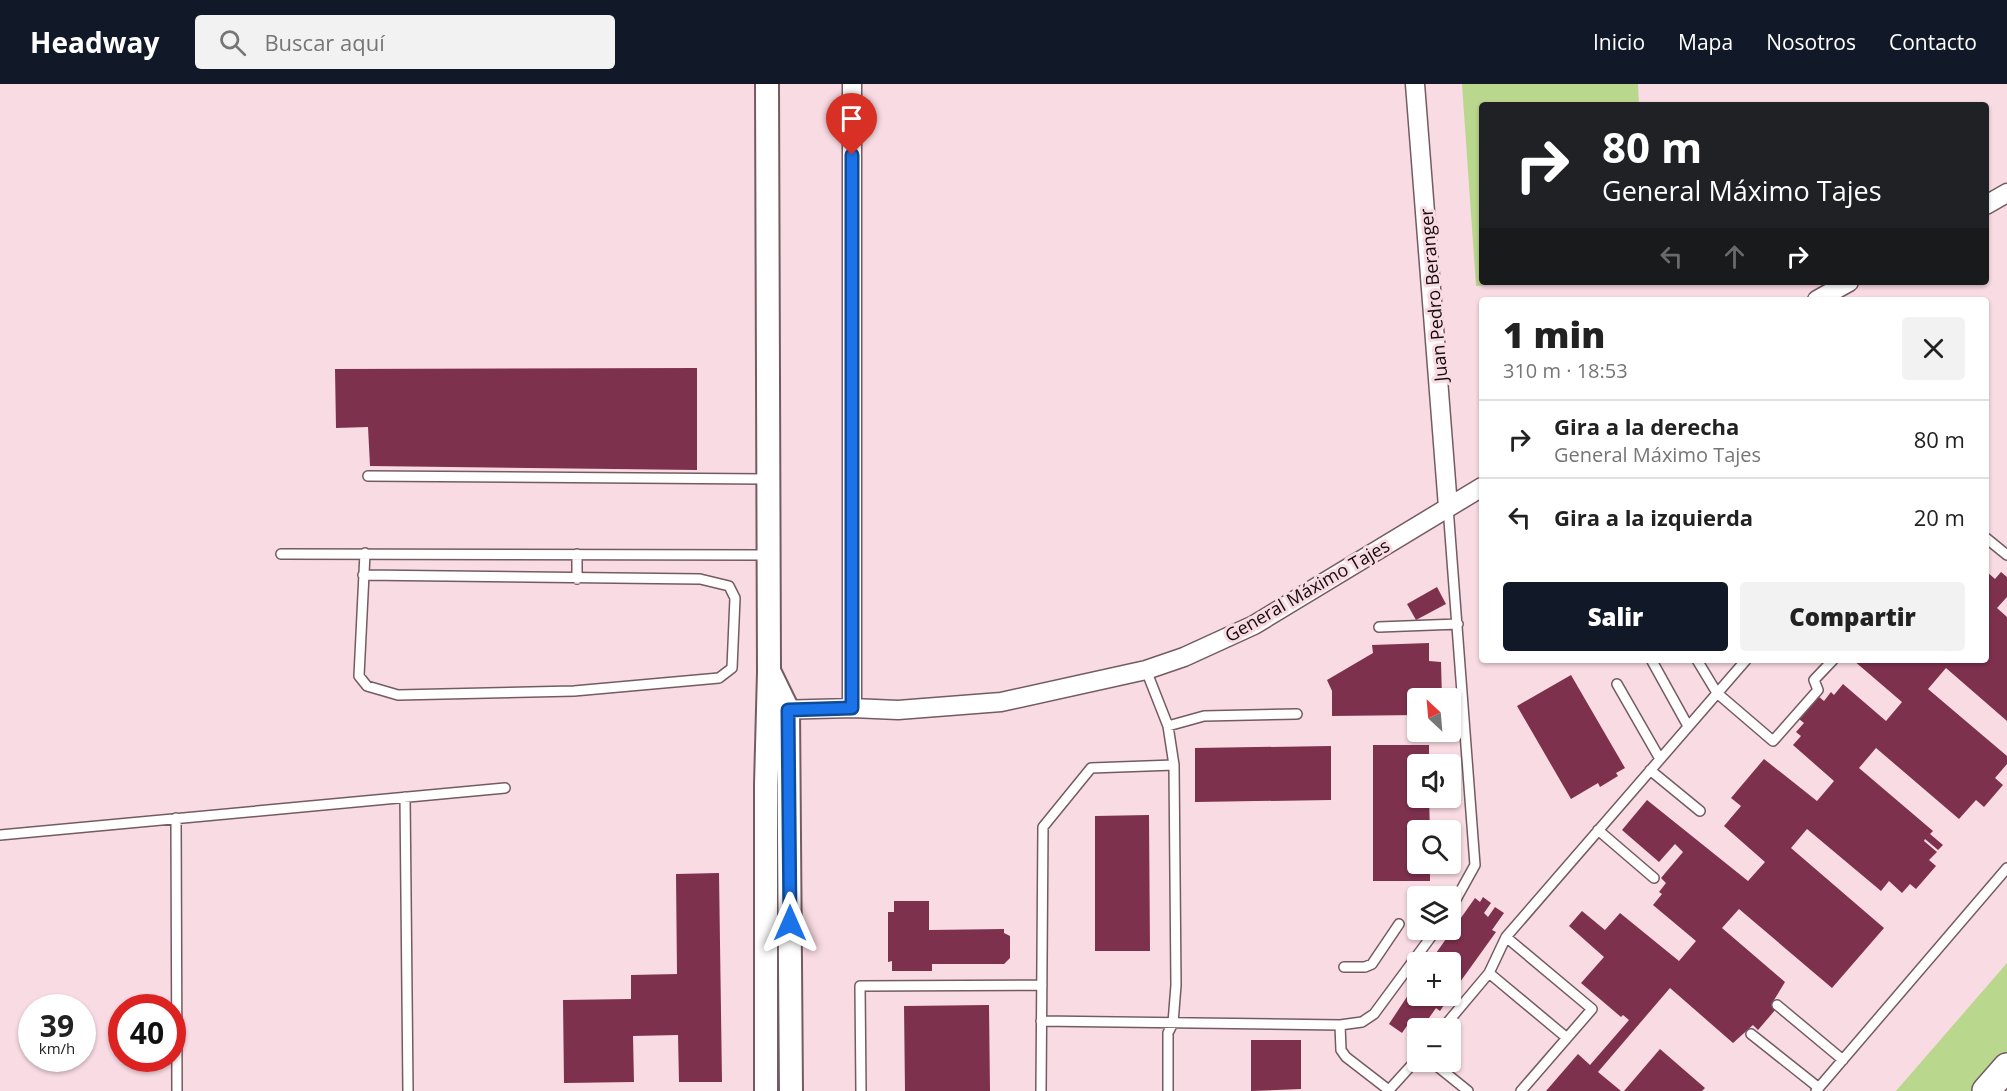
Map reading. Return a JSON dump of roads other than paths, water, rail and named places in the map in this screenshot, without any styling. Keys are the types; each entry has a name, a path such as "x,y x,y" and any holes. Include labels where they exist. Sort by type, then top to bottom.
{"main road":[{"path":"1986,1091 2007,1067"}],"street":[{"path":"767,84 769,672 778,710 792,1091"},
{"path":"852,84 852,708"},
{"name":"Juan Pedro Beranger","path":"1415,84 1448,507"},
{"path":"1989,203 2007,194"},
{"path":"1826,297 1845,285"},
{"name":"General Máximo Tajes","path":"778,710 852,708 898,710 1000,702 1146,670 1184,657 1254,625 1479,489"},
{"path":"766,1091 778,710"}],"lane":[{"path":"368,476 768,479"},
{"path":"1448,507 1475,865 1461,890"},
{"path":"1989,540 2007,555"},
{"path":"363,575 700,579 729,586 735,598 732,668 718,678 574,691 398,695 367,686 359,676 363,575 365,553"},
{"path":"281,554 768,555"},
{"path":"576,554 577,579"},
{"path":"1379,627 1458,624"},
{"path":"1653,663 1688,726"},
{"path":"1699,663 1717,693 1773,741 1818,690 1814,680 1830,663"},
{"path":"1451,1018 1489,973 1506,937 1743,663"},
{"path":"1146,670 1168,726 1174,765 1176,985 1173,1023 1168,1033 1168,1091"},
{"path":"1617,684 1660,759"},
{"path":"1168,726 1204,716 1297,714"},
{"path":"1041,1091 1043,827 1091,768 1174,765"},
{"path":"1650,770 1700,812"},
{"path":"0,834 506,788"},
{"path":"405,797 408,1091"},
{"path":"176,818 177,1091"},
{"path":"1598,830 1654,878"},
{"path":"1751,1034 1818,1089 2007,868"},
{"path":"1344,967 1365,967 1372,964 1399,924"},
{"path":"1506,937 1592,1009 1521,1091"},
{"path":"1041,1022 1340,1025 1362,1022 1374,1014 1429,940"},
{"path":"1489,973 1567,1038"},
{"path":"861,1091 860,986 1042,985"},
{"path":"1777,1005 1843,1060"},
{"path":"1340,1025 1341,1050 1346,1057 1390,1090 1407,1071"},
{"path":"1444,1072 1468,1091"}]}
